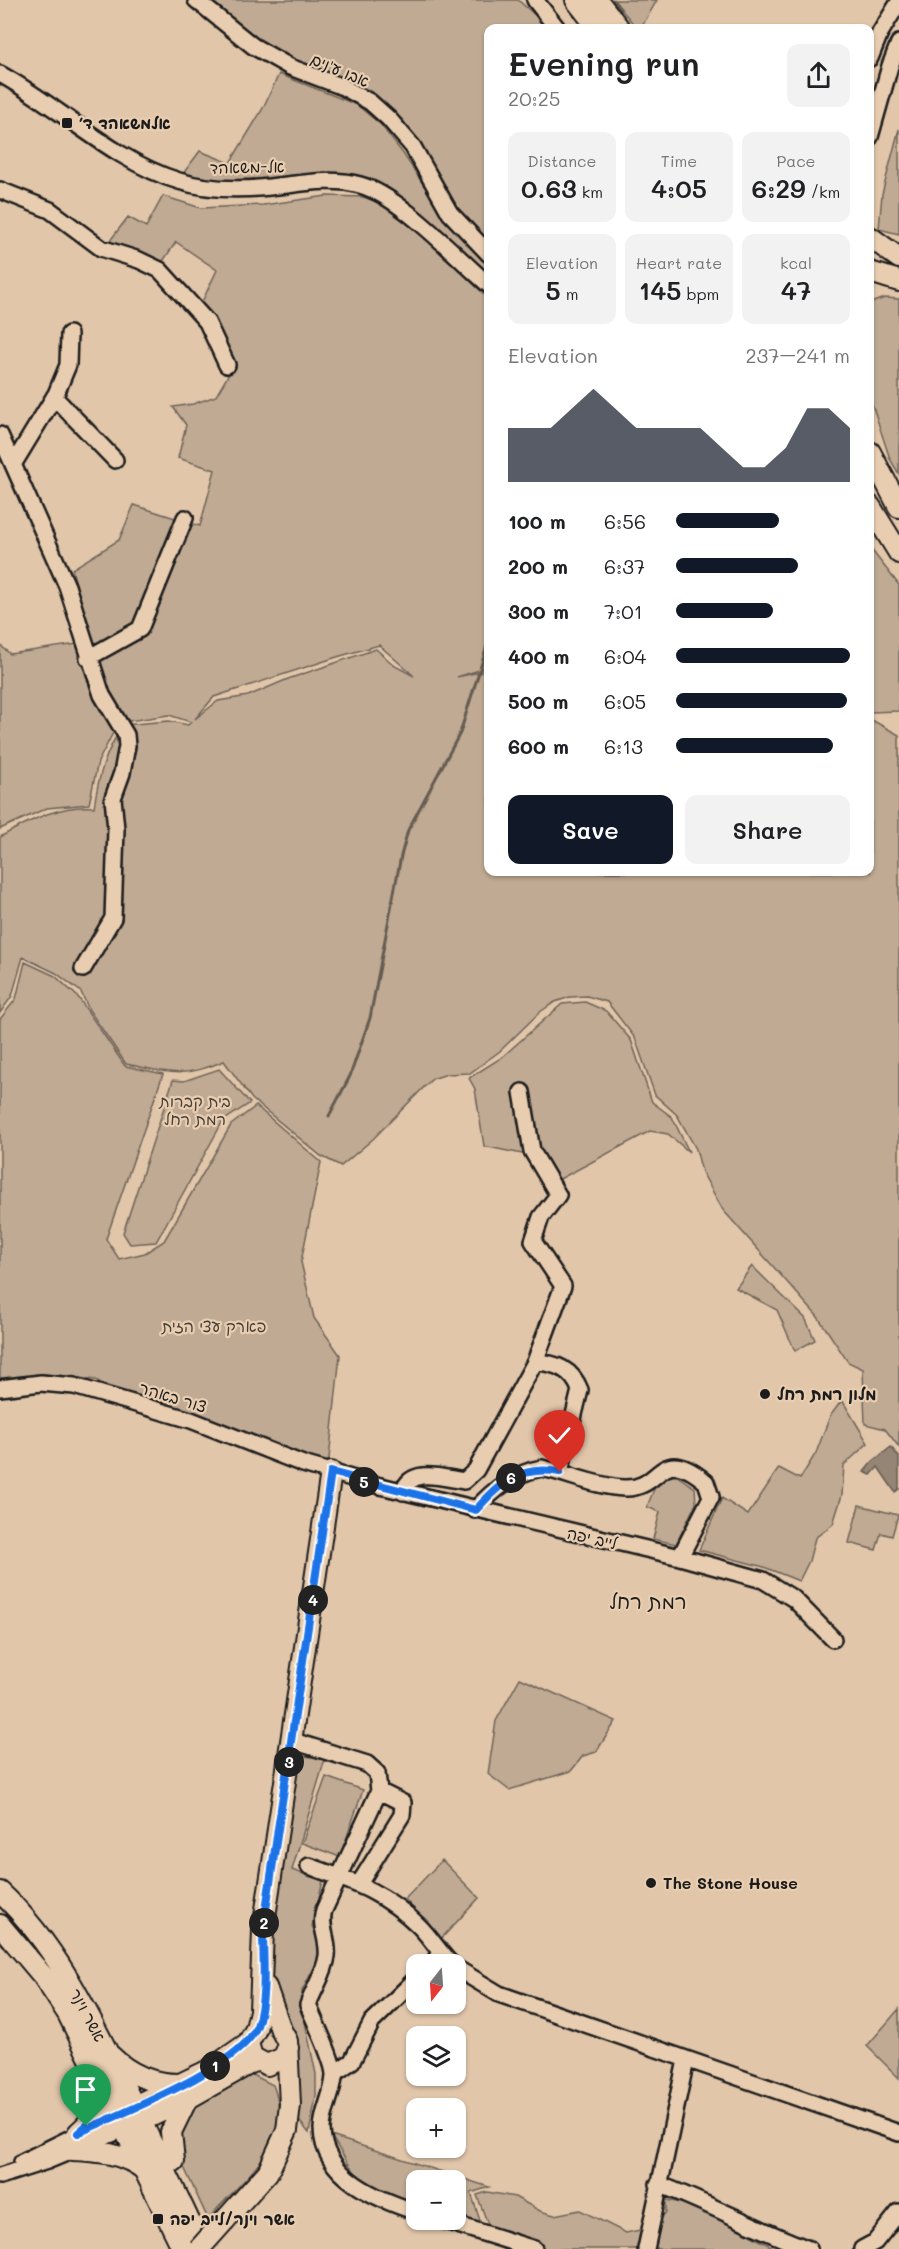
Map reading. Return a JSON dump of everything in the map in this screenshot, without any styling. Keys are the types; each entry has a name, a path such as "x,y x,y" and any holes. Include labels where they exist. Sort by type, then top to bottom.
{"main road":[{"path":"576,0 595,24"},
{"path":"597,0 616,24"},
{"path":"874,240 899,258"},
{"path":"874,251 899,258"},
{"path":"874,273 899,282"},
{"path":"874,287 899,282"},
{"path":"874,460 899,507"},
{"path":"874,512 899,553"},
{"path":"290,2105 282,2084 257,2049 263,1972 263,1930 293,1741 331,1472"},
{"name":"אשר וינר","path":"0,1892 37,1930 59,1962 108,2053 146,2171 183,2249"},
{"name":"אשר וינר","path":"0,1925 44,1976 68,2014 100,2075 130,2118 200,2249"},
{"path":"200,2249 268,2172 278,2155 287,2130 290,2105 284,2039 263,1972"},
{"path":"257,2049 266,2025 284,2039"},
{"path":"130,2118 185,2091 228,2058 257,2049 278,2062 284,2039"},
{"path":"108,2053 118,2063 140,2076 185,2091"},
{"path":"100,2075 102,2091 100,2105 75,2142 137,2163 146,2171"},
{"path":"174,2161 171,2132 185,2091"},
{"path":"130,2118 157,2136 174,2161 213,2249"}],"street":[{"name":"אבו ע'נים","path":"196,0 253,46 290,67 343,87 370,102 389,118 413,147 450,213 484,249"},
{"path":"535,0 554,24"},
{"path":"874,48 880,33 899,2"},
{"path":"874,123 899,43"},
{"name":"אל-משאהד","path":"0,74 31,91 129,158 179,181 231,189 316,182 344,182 362,185 392,201 484,281"},
{"path":"0,190 50,210 101,248 139,260 160,270 207,322 227,365"},
{"path":"14,463 54,398 68,365 69,334"},
{"path":"54,398 116,460"},
{"path":"0,435 67,586 88,658 102,695 126,735 127,747 113,798 116,830 113,918 83,969"},
{"path":"88,658 140,629 185,518"},
{"path":"403,1492 405,1485 413,1477 428,1475 464,1481 476,1470 536,1362 563,1286 533,1241 542,1217 558,1195 532,1151 522,1092"},
{"path":"536,1362 552,1363 564,1369 575,1378 580,1390 560,1472"},
{"name":"צור באהר","path":"0,1388 41,1383 74,1386 191,1420 331,1472"},
{"path":"476,1510 489,1495 513,1477 542,1468 620,1488 637,1489 669,1467 681,1466 706,1482 711,1497 680,1557"},
{"name":"לייב יפה","path":"331,1472 476,1510 680,1557 764,1580 794,1599 833,1640"},
{"path":"293,1741 367,1764 377,1773 379,1791 321,1921 328,1944 327,1959 309,2005 334,2074 322,2128 324,2143 330,2158 370,2196 406,2208"},
{"path":"359,1884 402,1815 402,1803 379,1791"},
{"path":"309,1866 383,1895 407,1915 436,1954"},
{"path":"466,1974 499,1994 899,2133"},
{"path":"334,2074 352,2061 372,2022 406,1989"},
{"path":"646,2249 686,2060"},
{"path":"0,2175 130,2118"},
{"path":"658,2184 704,2201 784,2240 809,2249"},
{"path":"862,2249 875,2242 899,2212"},
{"path":"466,2228 534,2249"}],"green space":[{"path":"203,0 518,0 541,24 484,24 484,242 459,217 403,120 373,100 267,49"},
{"path":"613,0 657,0 643,24 634,24"},
{"path":"279,74 357,105 381,125 404,155 446,219 484,258 484,269 410,207 374,182 352,174 228,184 182,175 200,151 230,163 262,110"},
{"path":"899,129 899,234 879,229 882,194"},
{"path":"163,196 201,208 263,205 327,196 363,197 382,204 431,243 484,294 484,669 457,677 484,671 484,876 874,876 874,721 899,735 899,1447 885,1429 865,1424 863,1369 848,1362 818,1317 723,1210 702,1172 696,1149 677,1115 655,1095 635,1038 607,1002 587,996 570,997 555,1002 540,1012 500,1051 470,1073 447,1074 432,1079 373,1139 341,1166 321,1156 252,1099 224,1061 197,1070 175,1073 126,1064 89,1010 81,992 56,973 23,957 12,996 0,1013 0,837 57,811 94,807 104,764 123,725 169,721 188,725 191,722 169,715 122,722 91,639 72,569 119,540 134,505 200,526 215,470 178,458 186,425 173,407 193,404 216,396 233,367 228,348 201,304 217,270 176,242 161,264 109,242 128,217 146,227","holes":["379,645 414,676 395,666 376,649 288,679 248,696 218,701 195,719 214,697"]},
{"path":"885,298 899,299 899,474 890,459 874,410 874,302"},
{"path":"874,553 899,585 899,711 874,712"},
{"path":"77,644 91,686 116,727 98,762 89,804 47,808 0,829 0,645 10,654"},
{"name":"פארק עצי הזית","path":"25,962 55,976 78,997 125,1066 163,1074 106,1239 119,1259 145,1253 164,1241 231,1125 256,1106 321,1162 301,1262 314,1318 340,1355 328,1468 132,1401 96,1380 43,1374 0,1378 0,1019 16,999"},
{"path":"585,1002 606,1011 631,1040 652,1102 672,1117 689,1152 668,1134 650,1131 556,1181 541,1158 484,1146 475,1089 469,1078 501,1058 562,1004"},
{"name":"בית קברות רמת רחל","path":"219,1069 250,1103 223,1121 156,1242 130,1244 123,1233 173,1080 184,1081"},
{"path":"752,1266 805,1318 815,1340 795,1351 777,1310 736,1288"},
{"path":"842,1400 868,1443 844,1465 842,1495 833,1524 815,1538 809,1561 799,1581 764,1567 699,1550 722,1498 748,1515 779,1468 800,1479 816,1453 830,1416"},
{"path":"666,1476 677,1476 695,1488 696,1503 676,1544 653,1539 660,1512 647,1507 656,1484"},
{"path":"859,1505 898,1515 892,1536 881,1533 876,1550 849,1543"},
{"path":"520,1678 616,1721 596,1752 583,1756 571,1771 509,1790 488,1774 496,1721"},
{"path":"304,1756 325,1759 292,1870 323,1881 312,1926 318,1940 320,1956 302,1991 303,2013 316,2074 316,2097 309,2133 297,2118 299,2066 292,2030 272,1988 270,1960 289,1812 295,1779"},
{"path":"326,1777 363,1790 340,1857 302,1843"},
{"path":"442,1860 479,1898 439,1941 405,1899"},
{"path":"899,2009 899,2078 867,2046"},
{"path":"253,2075 273,2085 278,2106 278,2125 272,2143 262,2160 208,2219 176,2150 187,2108 240,2076"},
{"path":"331,2136 436,2170 406,2170 406,2201 385,2194 368,2185 348,2162"},
{"path":"466,2180 489,2187 471,2193 482,2227 466,2221"},
{"path":"487,2192 515,2197 540,2211 554,2215 580,2210 626,2233 654,2227 666,2212 666,2200 696,2206 776,2249 502,2249 490,2230 477,2195"}],"shaded area":[{"path":"891,1447 899,1457 899,1489 895,1492 878,1467 871,1475 864,1472 872,1462"}],"waterway":[{"path":"613,0 621,10"},
{"path":"329,1116 350,1076 370,1018 408,830 460,733 484,656"}],"place":[{"name":"אלמשאהד ד׳","path":"67,123"},
{"name":"מלון רמת רחל","path":"765,1394"},
{"name":"The Stone House","path":"651,1883"},
{"name":"אשר וינר/לייב יפה","path":"158,2219"}],"district":[{"name":"רמת רחל","path":"648,1602"}],"route":[{"path":"86,2126 78,2133 209,2070 237,2053 248,2043 256,2029 262,1996 263,1930 276,1834 293,1741 331,1472 476,1510 489,1495 513,1477 542,1468 560,1472"}]}
